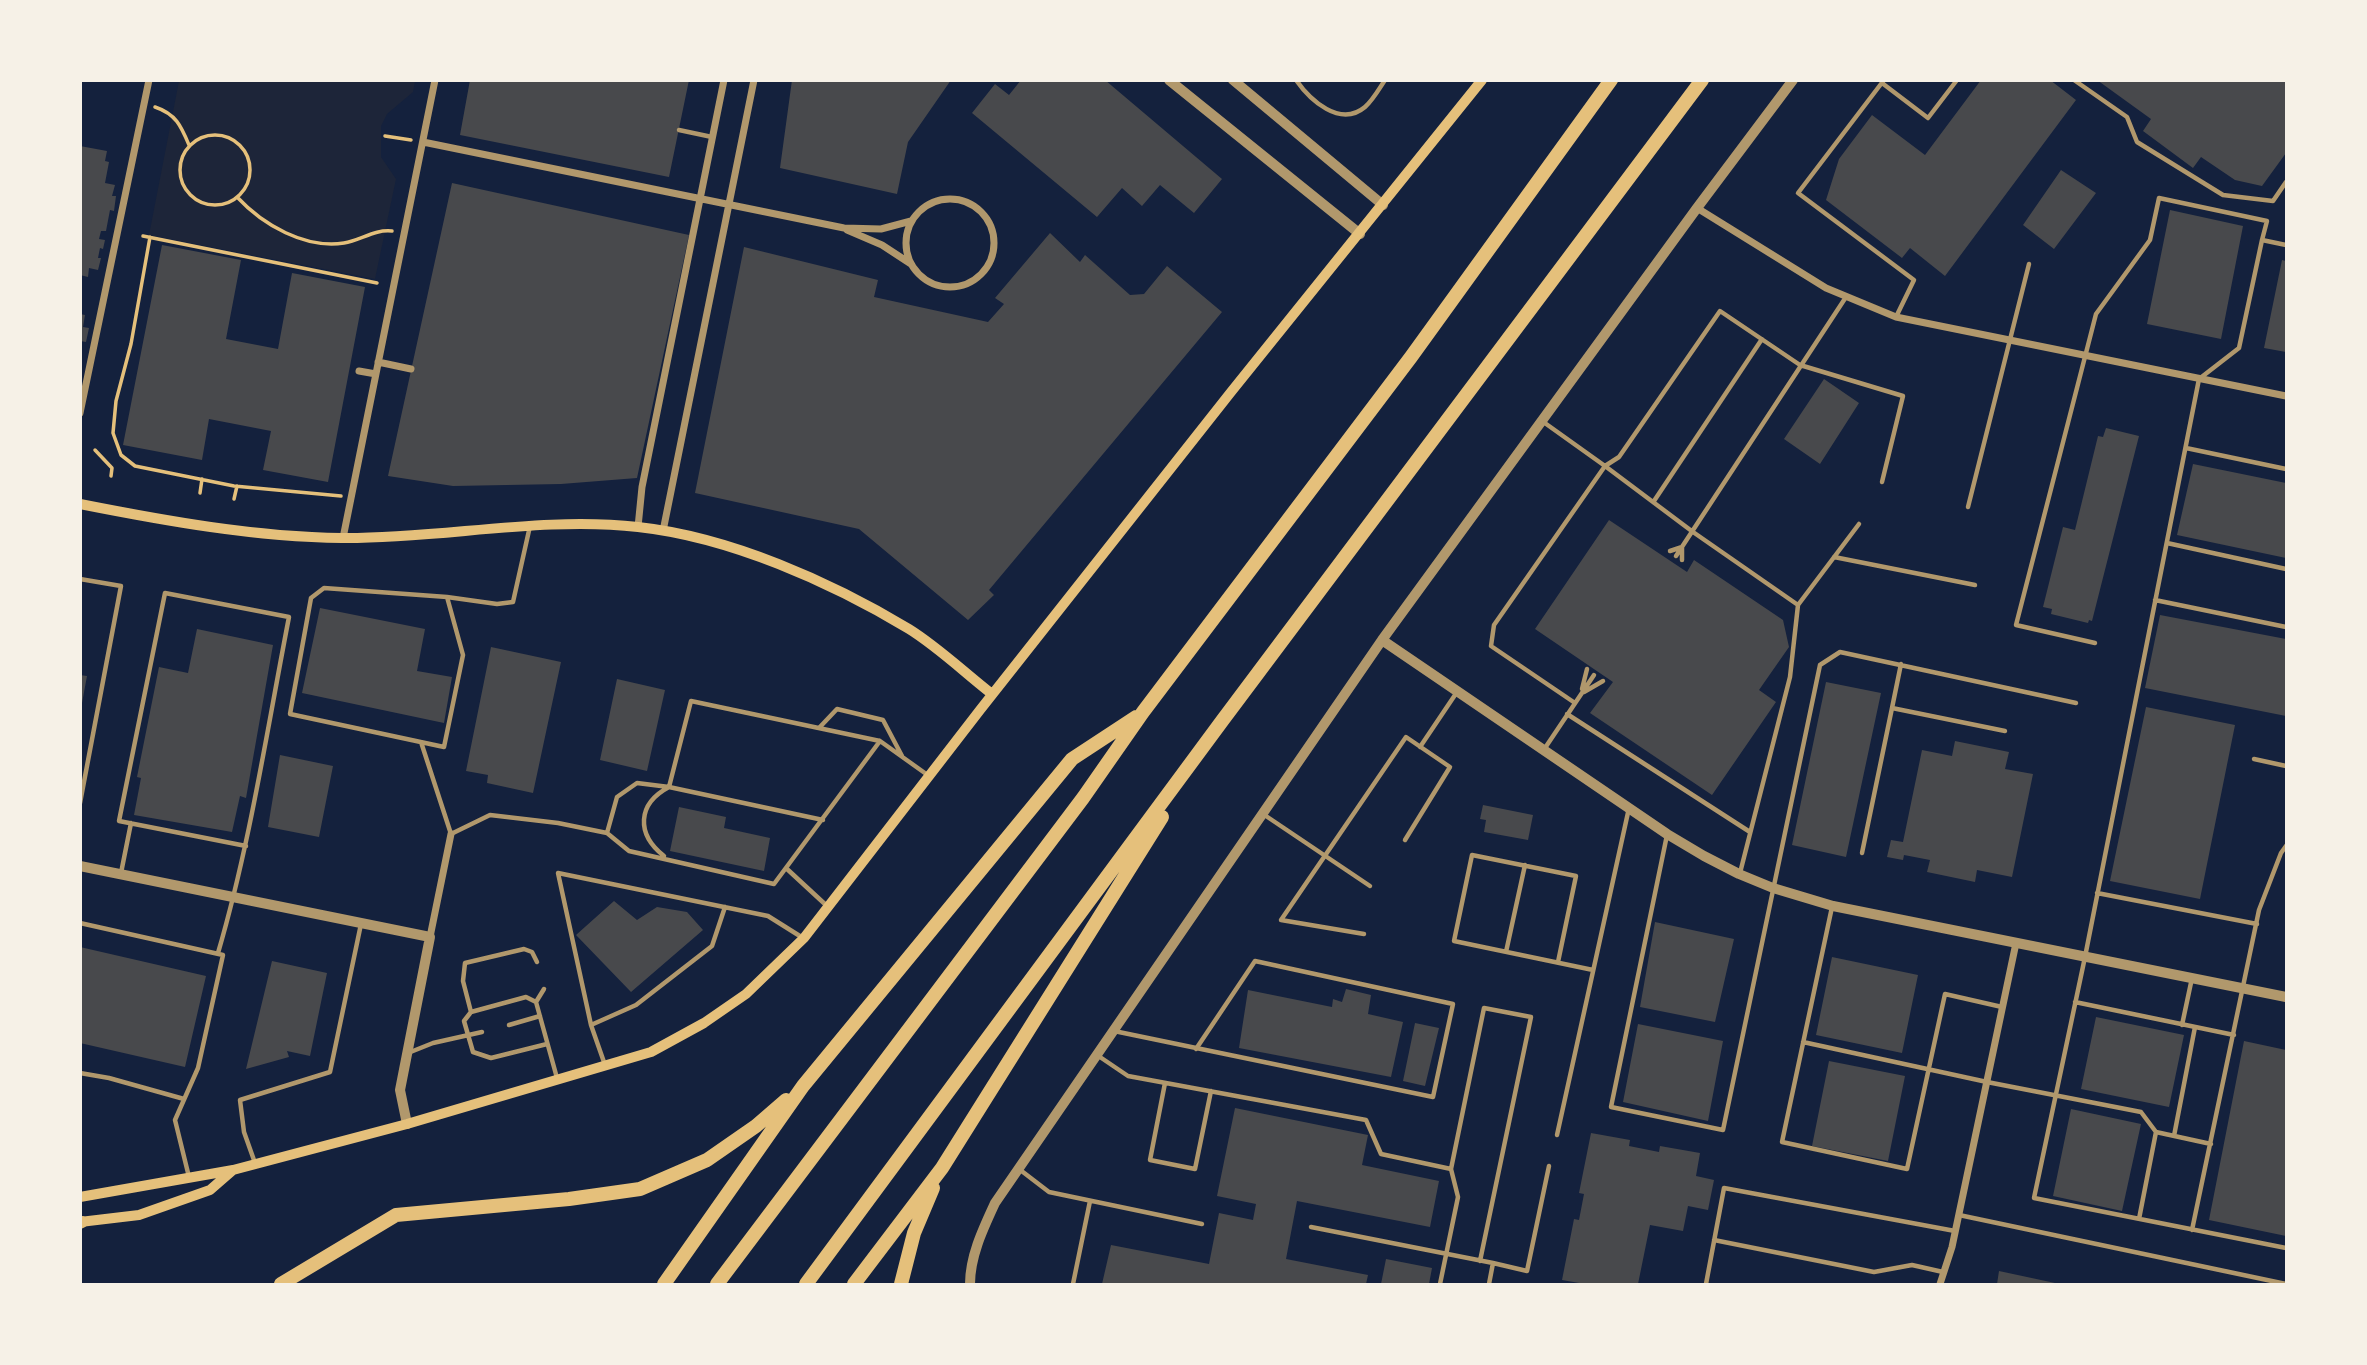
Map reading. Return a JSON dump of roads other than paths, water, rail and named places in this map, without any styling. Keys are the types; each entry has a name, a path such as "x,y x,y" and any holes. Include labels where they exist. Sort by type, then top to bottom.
{"highway":[{"path":"718,1284 1411,357 1611,80"},
{"path":"806,1284 1702,80"},
{"path":"664,1284 803,1086 1072,759 1143,712"},
{"path":"854,1284 942,1168 1222,722"},
{"path":"281,1284 396,1215 569,1199 640,1189 707,1160 756,1126 803,1086"},
{"path":"901,1284 914,1233 942,1168"}],"main road":[{"path":"80,1197 233,1170 407,1124 651,1052 704,1023 746,994 804,938 992,694 1482,80"},
{"path":"80,504 256,534 343,538 473,532 564,524 638,527 663,531 729,546 817,579 911,630 992,694"},
{"path":"81,1223 139,1215 163,1207 210,1190 233,1170"}],"street":[{"path":"80,414 149,80"},
{"path":"343,538 435,80"},
{"path":"638,527 642,487 724,80"},
{"path":"663,531 754,80"},
{"path":"1169,80 1360,234"},
{"path":"1233,80 1383,205"},
{"path":"970,1284 970,1273 980,1235 995,1203 1382,640 1793,80"},
{"path":"422,142 844,228 881,229 911,221"},
{"path":"844,228 882,245 912,264 921,276 934,283 949,286 964,284 977,277 987,266 993,252 989,223 980,211 968,203 953,199 938,200 925,206 911,221 906,235 912,264"},
{"path":"1697,208 1826,288 1896,317 2287,397"},
{"path":"378,362 411,369"},
{"path":"359,371 376,374"},
{"path":"1382,640 1668,834 1739,874 1773,888 1833,906 2287,997"},
{"path":"407,1124 400,1090 451,834"},
{"path":"80,866 430,937"},
{"path":"1940,1284 1959,1215 2016,943"}],"lane":[{"path":"1296,80 1306,95 1324,108 1346,114 1366,106 1385,80"},
{"path":"1896,317 1914,280 1798,193 1883,82 1928,118 1957,80"},
{"path":"2074,80 2127,117 2137,142 2223,195 2273,201 2285,185"},
{"path":"679,130 713,137"},
{"path":"2095,643 2016,625 2096,314 2150,240 2159,198 2267,221 2239,348 2199,379 2085,957 2034,1198 2287,1248"},
{"path":"2262,240 2287,245"},
{"path":"1968,507 2029,264"},
{"path":"1676,556 1846,296"},
{"path":"1575,703 1491,646 1493,625 1605,466 1619,457 1720,311 1800,365 1903,396 1882,482"},
{"path":"1654,501 1762,339"},
{"path":"1542,421 1798,605"},
{"path":"2186,448 2287,469"},
{"path":"1739,874 1790,677 1798,605 1859,524"},
{"path":"447,597 463,655 444,747 290,714 312,598 324,588 447,597 497,604 513,602 530,526"},
{"path":"2167,543 2287,569"},
{"path":"1670,551 1682,547"},
{"path":"1682,547 1682,560"},
{"path":"1834,557 1975,585"},
{"path":"80,579 121,586 80,803"},
{"path":"218,953 246,846 289,617 165,593 119,821 246,846"},
{"path":"2155,600 2287,627"},
{"path":"1668,834 1611,1107 1723,1130 1820,664 1840,652 2076,703"},
{"path":"1862,853 1901,664"},
{"path":"1581,694 1587,669"},
{"path":"1544,749 1594,675"},
{"path":"1581,694 1603,681"},
{"path":"1420,747 1457,691"},
{"path":"667,859 652,846 646,835 645,812 650,801 669,787 691,701 880,741 929,776"},
{"path":"1892,708 2005,731"},
{"path":"818,728 837,709 883,720 902,757"},
{"path":"1567,714 1750,832"},
{"path":"1364,934 1281,920 1406,737 1451,767 1405,840"},
{"path":"421,742 451,834 490,815 558,823 607,833 629,851 774,884 880,741"},
{"path":"2254,759 2287,766"},
{"path":"607,833 617,797 637,783 669,787 823,820"},
{"path":"1556,1135 1629,808"},
{"path":"1263,813 1370,886"},
{"path":"121,875 131,823"},
{"path":"2193,1230 2259,910 2287,846"},
{"path":"1558,962 1576,876 1472,855 1454,941 1593,970"},
{"path":"1506,952 1525,865"},
{"path":"787,869 828,907"},
{"path":"606,1065 591,1025 558,873 768,916 804,938"},
{"path":"2097,893 2257,924"},
{"path":"1833,906 1782,1142 1907,1169 1945,994 2003,1007"},
{"path":"591,1025 636,1004 712,946 725,907"},
{"path":"80,923 223,954 198,1068 175,1120 189,1178"},
{"path":"255,1164 244,1132 240,1100 330,1072 361,924"},
{"path":"471,1012 463,981 466,963 524,949 532,952 537,962"},
{"path":"1113,1031 1196,1049 1433,1097 1453,1004 1255,961 1196,1049"},
{"path":"2182,1025 2192,978"},
{"path":"536,1002 544,989"},
{"path":"547,1044 491,1058 473,1052 464,1021 471,1012 526,997 536,1002 558,1079"},
{"path":"2075,1002 2234,1035"},
{"path":"1440,1284 1458,1197 1451,1169 1483,1008 1531,1017 1480,1261"},
{"path":"509,1025 540,1016"},
{"path":"2174,1136 2195,1027"},
{"path":"407,1054 432,1043 482,1032"},
{"path":"1803,1042 2141,1112 2156,1132 2211,1144"},
{"path":"1097,1055 1128,1076 1366,1120 1381,1154 1451,1169"},
{"path":"80,1073 109,1078 184,1099"},
{"path":"1165,1083 1150,1160 1195,1170 1211,1091"},
{"path":"2139,1219 2156,1132"},
{"path":"1311,1227 1527,1272 1549,1166"},
{"path":"1019,1169 1049,1192 1202,1224"},
{"path":"1706,1284 1724,1188 1955,1231"},
{"path":"1073,1284 1090,1200"},
{"path":"1959,1215 2287,1284"},
{"path":"1714,1240 1874,1272 1912,1265 1944,1272"},
{"path":"1489,1284 1493,1263"}]}
